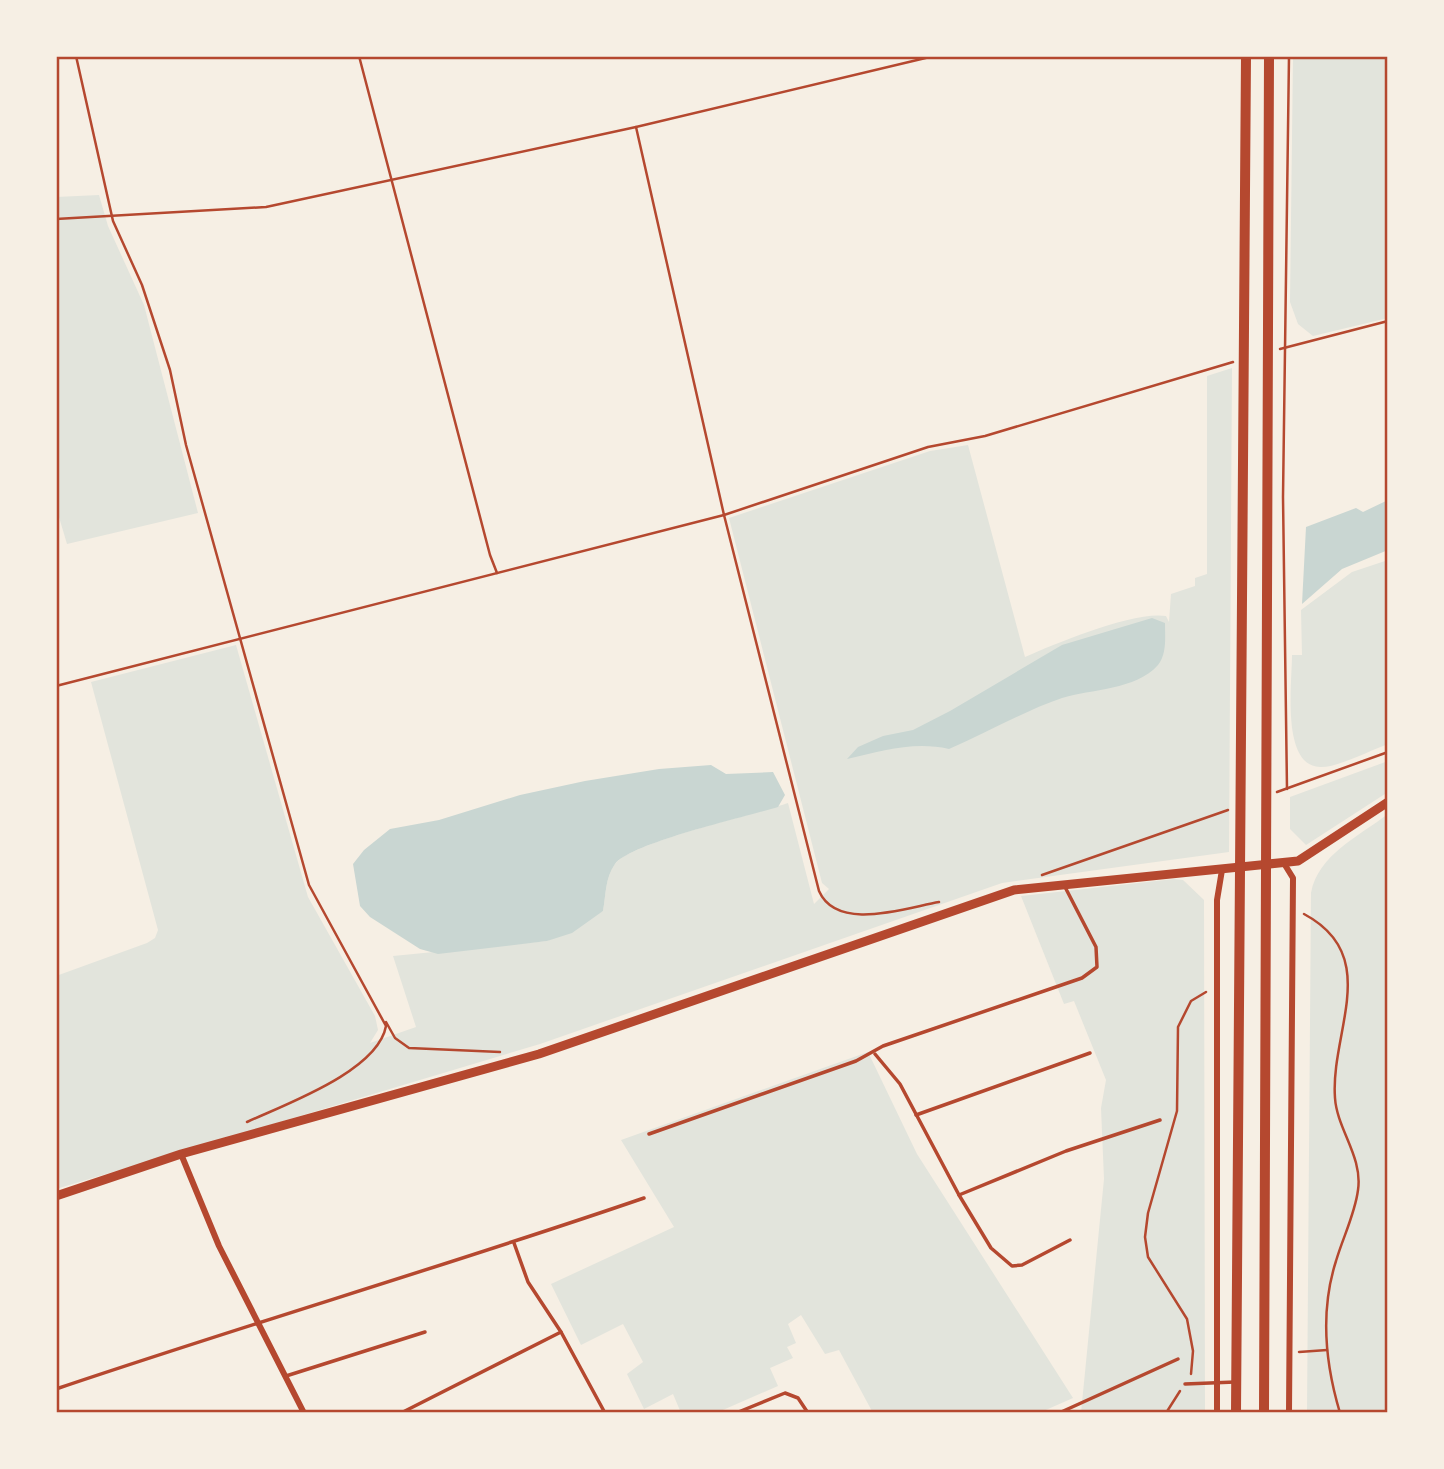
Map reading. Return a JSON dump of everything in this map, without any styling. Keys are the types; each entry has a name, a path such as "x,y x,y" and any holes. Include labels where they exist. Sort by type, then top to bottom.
{"main road":[{"path":"1236,1413 1242,964 1246,56"},
{"path":"1264,1413 1269,56"},
{"path":"56,1196 181,1154 539,1054 1014,890 1285,865 1316,851 1388,802"}],"street":[{"path":"1285,865 1293,878 1289,1413"},
{"path":"1217,1413 1217,900 1222,870"},
{"path":"181,1154 219,1246 304,1413"}],"lane":[{"path":"649,1134 874,1054 883,1046 1091,972 1097,967 1097,947 1064,885"},
{"path":"916,1115 1090,1053"},
{"path":"874,1054 900,1084 959,1195 991,1248 1012,1266 1021,1265 1070,1240"},
{"path":"959,1195 1066,1151 1160,1120"},
{"path":"56,1389 257,1321 513,1243 644,1198"},
{"path":"513,1243 528,1282 561,1332 605,1413"},
{"path":"286,1376 425,1332"},
{"path":"401,1413 561,1332"},
{"path":"1059,1413 1178,1359"},
{"path":"1185,1384 1237,1382"},
{"path":"736,1413 785,1393 799,1398 808,1413"}],"path":[{"path":"76,56 112,216 142,285 170,370 186,445 238,639 309,885 396,1038 409,1048 500,1052"},
{"path":"359,56 486,542 497,573"},
{"path":"56,219 266,207 636,127 934,56"},
{"path":"1287,789 1283,497 1289,56"},
{"path":"636,127 724,515 824,902 847,914 948,901"},
{"path":"1272,351 1388,321"},
{"path":"56,687 724,515 928,447 985,436 1233,363"},
{"path":"1274,793 1388,752"},
{"path":"1038,877 1237,807"},
{"path":"1298,912 1325,927 1338,942 1347,964 1349,987 1336,1064 1335,1100 1359,1170 1359,1189 1335,1263 1325,1315 1327,1350 1340,1413"},
{"path":"1166,1413 1191,1374 1191,1332 1187,1319 1148,1257 1144,1237 1148,1213 1177,1111 1178,1027 1191,1002 1209,991"},
{"path":"236,1127 353,1069 384,1038 383,1016"},
{"path":"1295,1353 1327,1350"}],"shaded area":[{"path":"1293,56 1388,56 1388,318 1313,336 1298,324 1290,302"},
{"path":"99,195 108,226 144,305 198,513 67,544 56,507 56,197"},
{"path":"1232,368 1229,852 1002,883 540,1044 56,1189 56,976 147,943 155,938 158,930 91,682 236,645 308,897 375,1016 378,1030 370,1043 416,1027 393,956 547,941 603,911 608,881 615,864 644,847 668,838 788,803 814,904 829,889 822,883 729,518 930,451 968,445 1025,657 1095,629 1135,618 1166,616 1169,622 1171,594 1195,586 1195,578 1207,574 1207,376"},
{"path":"1388,500 1388,550 1342,569 1302,604 1306,527 1356,508 1363,512"},
{"path":"1388,560 1388,744 1327,767 1308,763 1299,753 1291,721 1292,655 1302,655 1301,610 1352,572"},
{"path":"1152,618 1165,623 1164,651 1158,665 1138,679 1113,688 1062,698 949,749 911,747 847,759 858,747 883,736 913,730 950,711 1062,645"},
{"path":"1388,761 1388,792 1306,845 1290,829 1290,797"},
{"path":"711,765 726,774 773,772 785,795 778,807 665,839 625,856 615,864 609,875 603,911 572,933 547,941 438,954 420,949 370,917 360,906 353,864 364,850 390,829 439,820 520,795 585,781 659,769"},
{"path":"1388,814 1388,1413 1307,1413 1311,893 1315,880 1331,857"},
{"path":"1183,880 1204,900 1205,1413 1081,1413 1104,1179 1101,1108 1106,1080 1074,1001 1064,1004 1021,896"},
{"path":"868,1052 917,1154 1073,1398 1039,1413 873,1413 839,1350 825,1354 801,1315 788,1324 796,1343 787,1347 793,1358 770,1368 778,1386 716,1413 681,1413 673,1394 644,1409 627,1374 643,1362 623,1324 581,1345 551,1284 674,1227 621,1140"}]}
